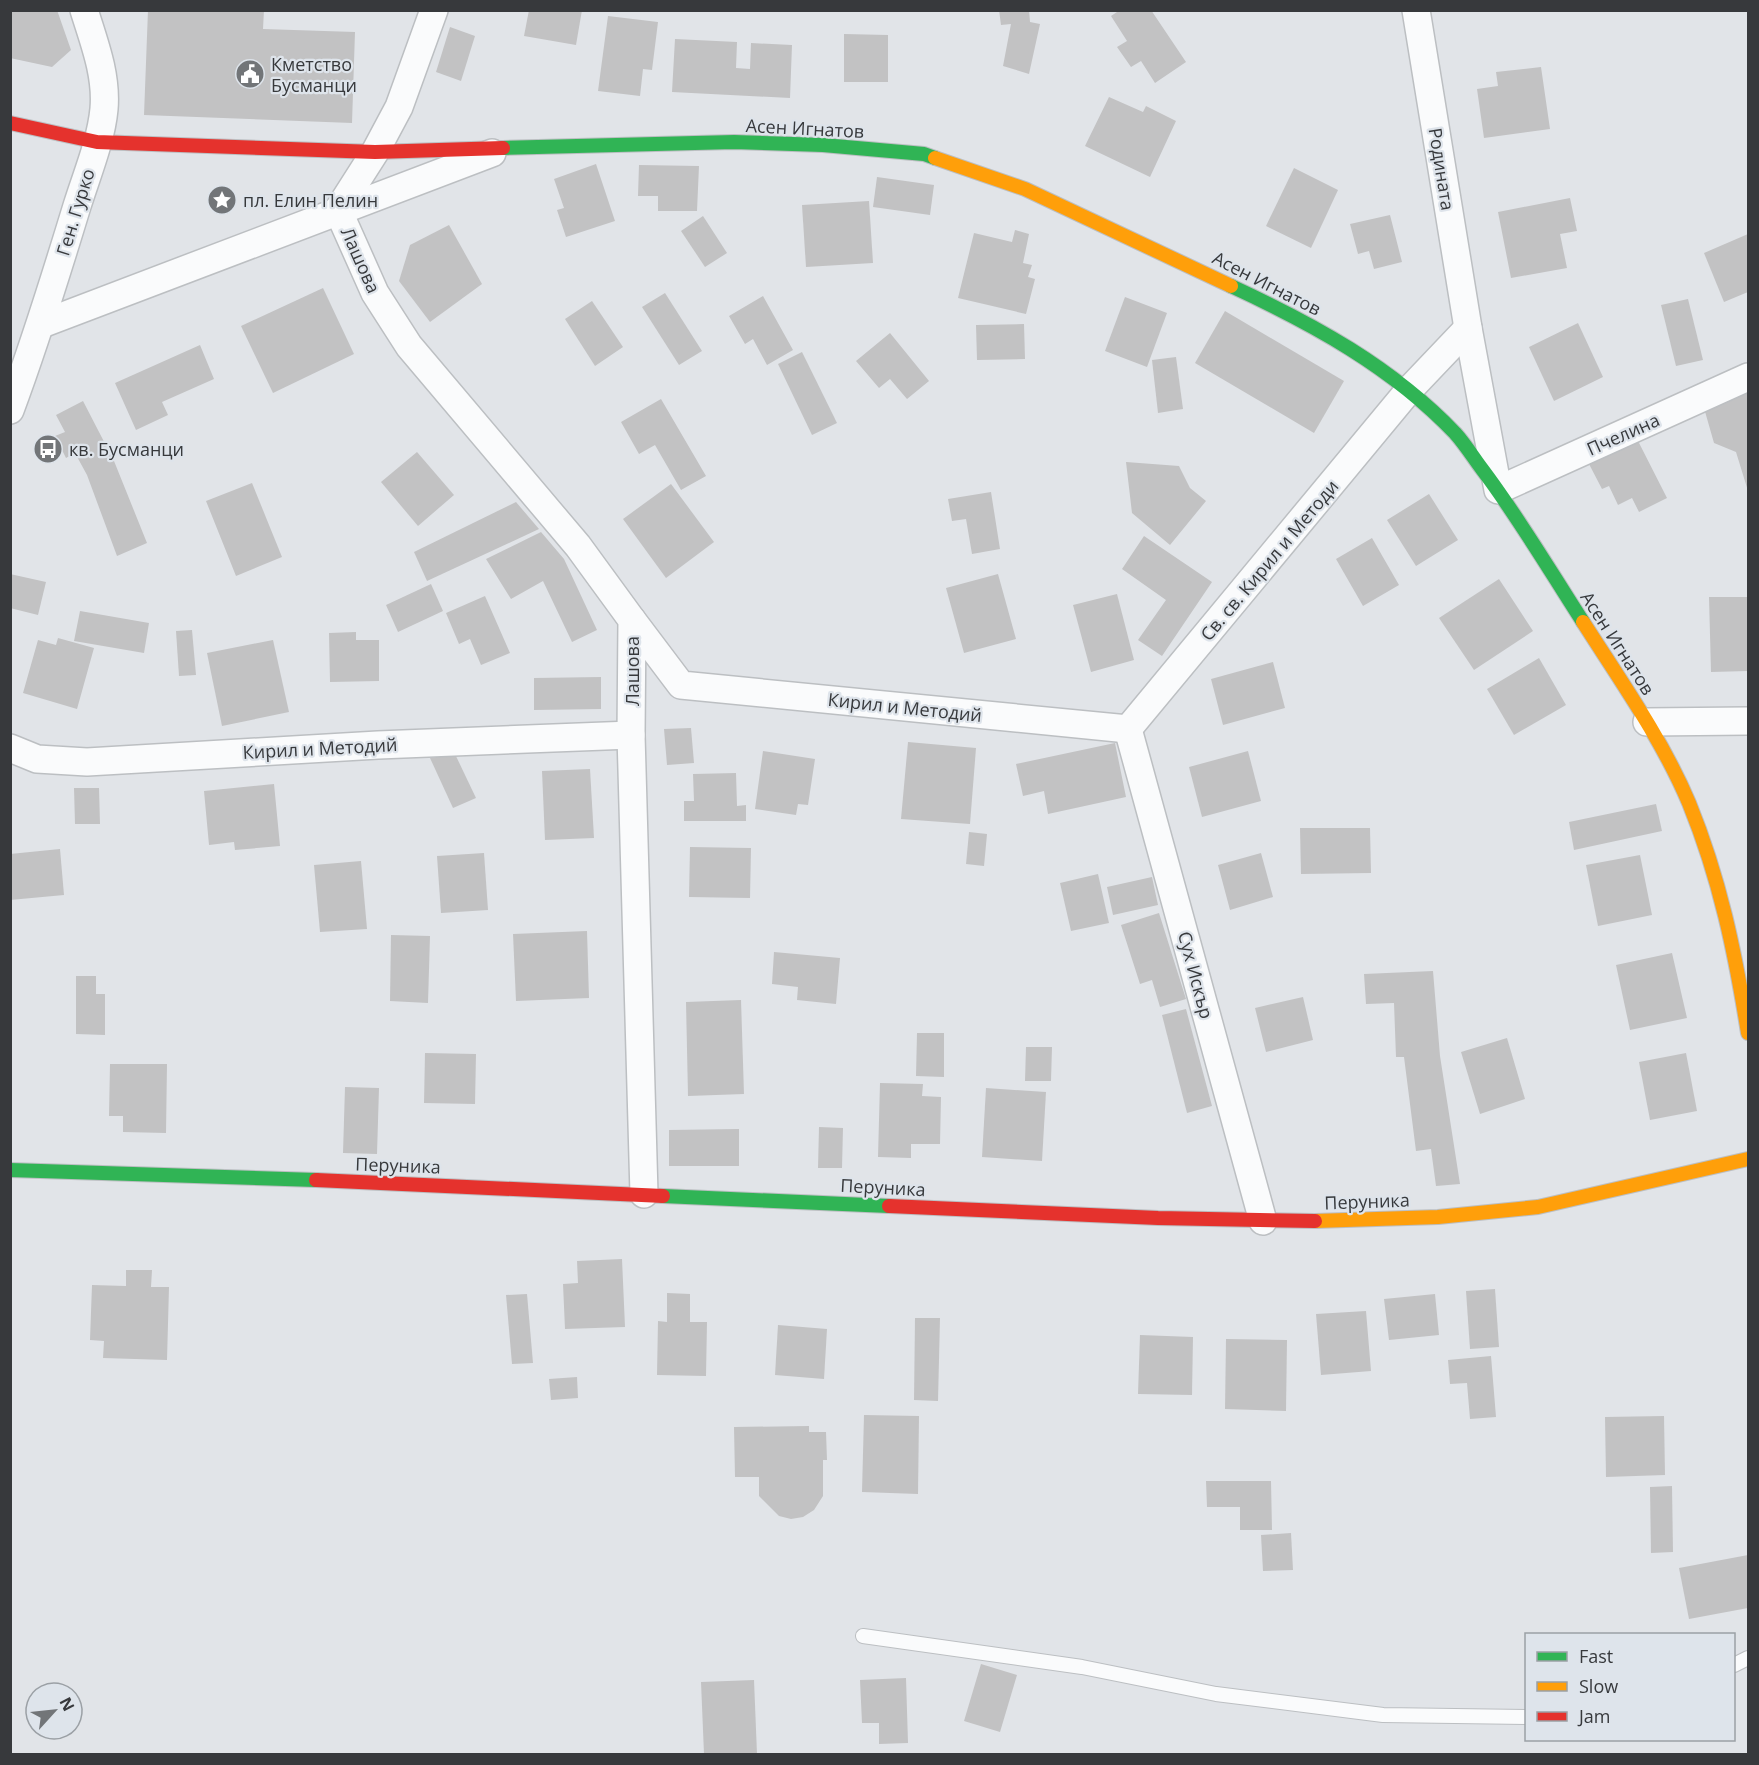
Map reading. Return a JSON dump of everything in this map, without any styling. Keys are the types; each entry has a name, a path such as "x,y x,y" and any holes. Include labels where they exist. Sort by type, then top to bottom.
{"street":[{"name":"Ген. Гурко","path":"10,410 42,324 97,142 104,108 103,78 84,10"},
{"path":"338,210 375,152 399,107 434,10"},
{"name":"Родината","path":"1416,10 1468,328 1498,490"},
{"name":"Асен Игнатов","path":"10,123 97,142 375,152 734,142 823,145 924,154 1025,189 1288,312 1350,347 1409,390 1456,434 1498,490 1647,722 1688,802 1719,887 1749,1033"},
{"path":"42,324 338,210 507,148"},
{"name":"Лашова","path":"338,210 375,293 409,346 578,546 632,620 631,735 644,1194"},
{"path":"1409,390 1468,328"},
{"name":"Пчелина","path":"1498,490 1749,377"},
{"name":"Св. св. Кирил и Методи","path":"1128,729 1409,390"},
{"path":"632,620 681,685"},
{"name":"Кирил и Методий","path":"633,685 681,685 1128,729"},
{"path":"1647,722 1749,721"},
{"name":"Сух Искър","path":"1128,729 1263,1221"},
{"name":"Кирил и Методий","path":"10,748 37,759 87,762 378,745 631,735"},
{"name":"Перуника","path":"10,1170 196,1175 1263,1221 1360,1221 1533,1208 1749,1159"}],"lane":[{"path":"863,1636 1082,1667 1216,1694 1383,1715 1525,1717"},
{"path":"1735,1665 1749,1658"}],"building":[{"path":"10,10 57,10 71,50 52,67 10,58"},
{"name":"Кметство Бусманци","path":"148,10 264,10 263,29 355,32 352,123 144,115"},
{"path":"529,10 582,10 576,45 524,36"},
{"path":"999,10 1029,10 1030,22 1040,24 1029,74 1003,66 1011,24 1001,25"},
{"path":"1120,10 1151,10 1186,62 1155,83 1141,61 1131,67 1117,47 1127,41 1111,16"},
{"path":"608,16 658,22 652,70 643,69 640,96 598,91"},
{"path":"450,27 475,36 461,81 436,72"},
{"path":"844,34 888,35 888,82 844,82"},
{"path":"675,39 737,42 736,68 750,69 751,43 792,45 790,98 672,92"},
{"path":"1541,67 1550,129 1484,138 1477,89 1498,86 1496,72"},
{"path":"1109,97 1143,112 1146,106 1176,121 1150,177 1085,146"},
{"path":"596,164 615,221 566,237 557,210 564,208 554,179"},
{"path":"639,165 699,166 697,211 658,211 658,196 638,196"},
{"path":"1294,168 1338,190 1311,248 1266,226"},
{"path":"877,177 934,185 930,215 873,207"},
{"path":"1570,198 1577,231 1560,234 1567,268 1511,278 1498,212"},
{"path":"869,201 873,263 806,267 802,205"},
{"path":"1390,215 1402,262 1374,269 1369,251 1358,254 1350,224"},
{"path":"703,216 727,253 705,267 681,231"},
{"path":"449,225 482,284 430,322 399,281 410,245"},
{"path":"1015,230 1029,234 1023,263 1032,265 1028,277 1035,279 1026,314 958,298 974,233 1012,242"},
{"path":"1748,234 1748,292 1724,302 1704,253"},
{"path":"323,288 354,354 273,393 241,326"},
{"path":"665,293 702,351 679,365 642,307"},
{"path":"763,296 793,350 767,365 753,339 745,344 729,316"},
{"path":"1125,297 1167,313 1147,367 1105,351"},
{"path":"1688,299 1703,360 1676,366 1661,305"},
{"path":"592,301 623,347 595,366 565,319"},
{"path":"1225,311 1344,381 1314,433 1195,363"},
{"path":"1578,323 1603,377 1554,401 1529,347"},
{"path":"1024,324 1025,359 977,360 976,325"},
{"path":"890,333 929,381 907,399 890,379 879,388 856,361"},
{"path":"200,345 214,379 162,402 168,415 136,430 115,383"},
{"path":"802,352 837,423 812,435 778,364"},
{"path":"1176,357 1183,409 1158,413 1152,360"},
{"path":"1748,390 1748,491 1736,452 1714,443 1704,408"},
{"path":"661,399 706,476 681,490 655,445 639,454 621,422"},
{"path":"83,401 114,461 147,543 117,556 87,475 75,453 66,458 55,436 65,432 56,415"},
{"path":"1637,439 1667,498 1639,512 1632,498 1618,505 1609,486 1602,489 1589,464"},
{"path":"417,452 454,495 418,526 381,482"},
{"path":"1126,462 1179,466 1190,488 1206,501 1170,545 1132,513"},
{"path":"252,483 282,557 236,576 206,501"},
{"path":"671,484 714,542 666,578 623,519"},
{"path":"991,492 1000,549 972,554 966,519 952,521 948,499"},
{"path":"1429,494 1458,540 1416,566 1387,520"},
{"path":"516,502 539,529 427,581 414,552"},
{"path":"541,532 564,559 597,630 572,642 543,581 511,599 486,559"},
{"path":"1144,536 1212,582 1162,656 1138,640 1166,600 1122,569"},
{"path":"1372,538 1399,585 1363,606 1336,559"},
{"path":"10,574 46,582 38,615 10,608"},
{"path":"998,574 1016,639 964,653 946,588"},
{"path":"1499,579 1533,631 1474,670 1439,618"},
{"path":"431,584 443,611 398,632 386,605"},
{"path":"1117,594 1134,660 1091,672 1073,605"},
{"path":"485,596 510,653 481,665 470,639 459,644 446,613"},
{"path":"1709,597 1748,597 1748,671 1711,672"},
{"path":"80,611 149,623 144,653 74,641"},
{"path":"192,630 196,675 179,676 176,631"},
{"path":"356,632 356,640 379,640 379,681 330,682 329,633"},
{"path":"58,638 94,648 77,709 23,693 38,640 56,645"},
{"path":"273,640 289,712 222,726 207,653"},
{"path":"1539,658 1566,705 1514,735 1487,689"},
{"path":"1273,662 1285,708 1223,725 1211,679"},
{"path":"601,677 601,709 534,710 534,678"},
{"path":"691,728 694,763 667,765 664,729"},
{"path":"908,742 976,748 970,824 901,819"},
{"path":"1115,743 1126,797 1048,814 1044,791 1023,796 1016,764"},
{"path":"763,751 815,759 808,805 798,804 796,815 755,809"},
{"path":"1248,751 1261,801 1202,817 1189,767"},
{"path":"455,754 476,798 453,808 430,758"},
{"path":"590,769 594,838 545,840 542,771"},
{"path":"736,773 737,806 746,805 746,821 684,821 684,801 694,801 693,774"},
{"path":"274,784 280,846 235,850 234,842 209,845 204,791"},
{"path":"74,788 99,788 100,824 75,824"},
{"path":"1656,804 1662,831 1574,850 1569,822"},
{"path":"1300,828 1370,828 1371,873 1301,874"},
{"path":"969,832 987,834 984,866 966,864"},
{"path":"690,847 751,848 750,898 689,897"},
{"path":"60,849 64,895 10,900 10,854"},
{"path":"484,853 488,910 441,913 437,856"},
{"path":"1261,853 1273,897 1230,910 1218,865"},
{"path":"1640,855 1652,915 1598,926 1586,865"},
{"path":"361,861 367,929 320,932 314,865"},
{"path":"1098,874 1109,923 1071,931 1060,883"},
{"path":"1152,877 1158,905 1113,915 1107,887"},
{"path":"1159,913 1186,999 1160,1007 1152,980 1140,984 1121,925"},
{"path":"587,931 589,998 516,1001 513,934"},
{"path":"391,935 430,936 428,1003 390,1001"},
{"path":"774,952 840,958 836,1004 797,1000 798,987 772,984"},
{"path":"1672,953 1687,1018 1630,1030 1616,965"},
{"path":"1433,971 1440,1056 1460,1184 1436,1186 1431,1149 1416,1151 1404,1057 1396,1057 1394,1003 1366,1004 1364,974"},
{"path":"76,976 96,976 96,994 105,994 105,1035 76,1034"},
{"path":"1303,997 1313,1040 1266,1052 1255,1008"},
{"path":"741,1000 744,1094 688,1096 686,1002"},
{"path":"1186,1009 1212,1106 1187,1113 1162,1015"},
{"path":"917,1033 944,1033 944,1077 916,1076"},
{"path":"1507,1038 1525,1099 1480,1114 1461,1052"},
{"path":"1026,1047 1052,1047 1051,1081 1025,1081"},
{"path":"425,1053 476,1054 475,1104 424,1103"},
{"path":"1686,1053 1697,1111 1650,1120 1639,1062"},
{"path":"110,1064 167,1064 166,1133 123,1132 123,1116 109,1116"},
{"path":"880,1083 923,1084 922,1096 941,1097 940,1144 911,1144 911,1158 878,1157"},
{"path":"345,1087 379,1088 377,1154 343,1153"},
{"path":"986,1088 1046,1092 1042,1161 982,1157"},
{"path":"819,1127 843,1128 842,1168 818,1168"},
{"path":"739,1129 739,1166 669,1166 669,1130"},
{"path":"622,1259 625,1327 565,1329 563,1284 578,1283 577,1261"},
{"path":"126,1270 152,1270 151,1287 169,1287 167,1360 103,1358 104,1341 90,1340 92,1285 126,1286"},
{"path":"1495,1289 1499,1347 1470,1349 1466,1291"},
{"path":"667,1293 690,1294 690,1322 707,1322 706,1376 657,1375 658,1321 667,1322"},
{"path":"527,1294 533,1363 512,1364 506,1295"},
{"path":"1435,1294 1439,1335 1389,1340 1384,1299"},
{"path":"1366,1311 1371,1371 1321,1375 1316,1314"},
{"path":"915,1318 940,1318 938,1401 914,1400"},
{"path":"778,1325 827,1329 824,1379 775,1375"},
{"path":"1140,1335 1193,1337 1192,1395 1138,1394"},
{"path":"1226,1339 1287,1340 1286,1411 1225,1409"},
{"path":"1491,1356 1496,1417 1470,1419 1467,1383 1450,1384 1448,1360"},
{"path":"577,1377 578,1398 551,1400 549,1379"},
{"path":"864,1415 919,1416 918,1494 862,1492"},
{"path":"1664,1416 1665,1475 1606,1477 1605,1417"},
{"path":"809,1426 809,1432 826,1432 827,1460 823,1460 823,1496 814,1510 803,1517 791,1519 779,1516 759,1496 759,1477 735,1477 734,1427"},
{"path":"1206,1481 1271,1481 1272,1530 1240,1530 1240,1507 1207,1507"},
{"path":"1672,1486 1673,1552 1651,1553 1650,1487"},
{"path":"1291,1533 1293,1570 1263,1571 1261,1535"},
{"path":"1748,1555 1748,1608 1689,1619 1679,1568"},
{"path":"981,1664 1017,1675 1000,1732 964,1721"},
{"path":"906,1678 908,1743 879,1744 879,1723 862,1723 860,1680"},
{"path":"754,1680 757,1754 704,1754 701,1682"}],"traffic: fast":[{"path":"503,148 734,142 823,145 924,154 935,158"},
{"path":"1231,286 1292,316 1350,349 1431,409 1459,437 1496,488 1583,622"},
{"path":"10,1170 316,1180"},
{"path":"663,1196 889,1206"}],"traffic: slow":[{"path":"935,158 1025,189 1231,286"},
{"path":"1583,622 1653,733 1689,803 1718,888 1738,974 1748,1033"},
{"path":"1315,1221 1438,1217 1538,1207 1748,1159"}],"traffic: jam":[{"path":"10,123 97,142 375,152 503,148"},
{"path":"316,1180 663,1196"},
{"path":"889,1206 1158,1218 1315,1221"}],"place":[{"name":"Кметство Бусманци","path":"250,74"},
{"name":"пл. Елин Пелин","path":"222,200"},
{"name":"кв. Бусманци","path":"48,449"}]}
